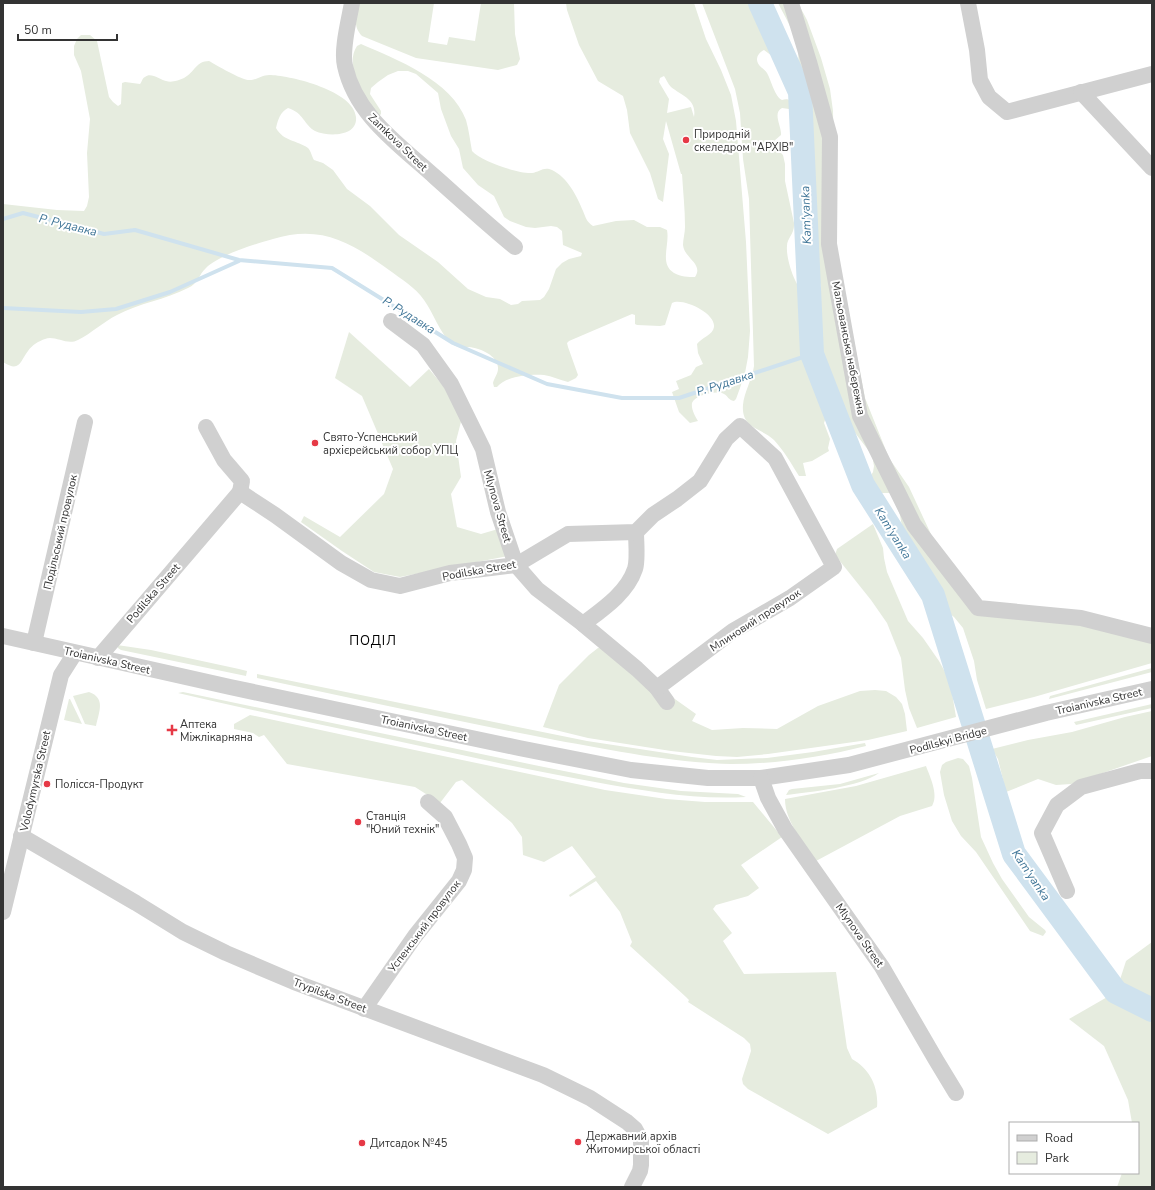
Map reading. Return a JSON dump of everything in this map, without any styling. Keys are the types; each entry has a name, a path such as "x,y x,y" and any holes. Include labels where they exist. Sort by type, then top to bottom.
{"street":[{"name":"Zamkova Street","path":"352,3 344,51 344,64 362,106 373,121 392,139 484,222 515,247"},
{"name":"Мальованська набережна","path":"791,3 830,137 829,244 860,416 914,525 978,608 1081,618 1152,636"},
{"path":"968,3 977,50 980,80 989,97 1008,112 1152,74"},
{"path":"1081,92 1152,168"},
{"name":"Mlynova Street","path":"391,321 423,345 451,384 483,449 498,512 516,565 537,589 583,624 637,669 657,688 667,702"},
{"name":"Подільський провулок","path":"34,642 85,422"},
{"name":"Млиновий провулок","path":"636,532 653,515 700,481 726,439 740,426 775,458 834,567 790,598 733,631 657,688"},
{"path":"206,427 224,460 242,481 240,492"},
{"name":"Podilska Street","path":"98,658 240,492 275,515 340,563 371,580 400,586 450,574 516,565 568,534 636,532"},
{"path":"583,624 608,605 629,582 636,567 636,532"},
{"name":"Troianivska Street","path":"3,636 34,642 75,653 512,747 631,770 708,778 761,778 849,765"},
{"name":"Volodymyrska Street","path":"3,912 60,675 75,653"},
{"name":"Troianivska Street","path":"1046,714 1152,689"},
{"name":"Podilskyi Bridge","path":"849,765 1046,714"},
{"path":"1067,891 1042,833 1057,805 1081,787 1140,771 1152,771"},
{"name":"Mlynova Street","path":"761,778 768,798 784,829 882,967 956,1093"},
{"name":"Успенський провулок","path":"364,1008 415,936 459,881 464,870 465,858 449,824 445,817 428,802"},
{"name":"Trypilska Street","path":"22,836 183,932 226,953 294,982 543,1076 590,1098 617,1115 635,1129 641,1140 641,1164 632,1187"}],"green space":[{"path":"358,3 434,3 428,42 447,45 449,37 475,41 481,3 514,3 515,34 520,59 517,65 498,70 416,58 362,36 356,25"},
{"path":"566,3 694,3 706,39 731,95 736,121 746,242 750,331 745,373 734,401 730,400 721,393 706,394 697,398 694,400 692,405 698,421 690,423 679,412 672,392 679,389 676,381 691,375 696,367 703,364 698,353 697,344 713,330 714,327 710,316 690,304 683,302 672,303 665,325 637,325 635,324 635,315 632,314 569,341 567,343 568,347 578,375 576,378 568,382 544,375 532,375 512,378 501,383 497,387 494,387 493,383 498,369 495,360 488,354 478,349 458,347 452,344 440,329 424,300 412,287 375,260 349,244 321,235 306,234 290,235 273,239 228,254 206,268 194,284 188,288 170,296 125,311 74,342 53,338 40,341 32,347 21,362 16,366 3,362 3,204 57,210 84,211 87,206 89,197 87,153 90,119 81,71 74,55 74,46 77,39 81,35 90,35 97,41 109,97 118,106 121,104 122,83 140,84 144,78 150,75 168,82 175,81 188,76 198,65 205,61 209,61 248,80 254,80 268,75 293,78 321,87 345,100 353,108 356,117 355,124 347,132 341,134 327,134 315,131 308,126 301,116 288,108 281,114 276,128 283,136 308,148 314,160 323,163 333,170 347,189 370,206 399,235 438,262 468,289 486,297 500,299 511,305 518,304 522,301 540,300 549,289 556,269 569,259 581,256 582,253 563,245 562,231 557,227 526,227 504,217 494,196 478,185 463,168 459,149 451,136 441,109 438,93 416,74 408,71 398,71 388,75 371,88 370,94 381,111 379,116 373,113 354,71 353,62 357,46 361,44 406,64 436,83 449,94 459,106 466,120 472,151 483,159 509,169 526,173 549,169 557,173 567,182 578,199 586,219 593,226 616,221 634,220 647,227 660,227 667,230 667,265 674,273 687,277 695,277 697,268 684,250 683,245 685,220 682,174 666,121 663,139 669,154 663,202 658,199 650,173 630,133 627,110 623,96 598,81 579,45","holes":["664,76 671,87 691,102 694,117 691,107 667,113 669,99 659,82 660,78"]},
{"path":"702,3 763,3 758,10 761,28 767,43 776,55 772,56 764,50 758,55 757,60 760,66 767,73 775,92 782,100 789,100 793,107 789,109 782,108 779,110 778,117 781,135 774,141 777,149 783,155 785,164 785,181 794,223 793,230 787,243 788,260 793,276 804,296 806,304 802,326 805,365 825,413 826,417 824,423 830,439 828,448 829,451 812,461 803,463 806,476 799,476 774,440 753,427 745,419 743,413 746,391 754,366 749,199 743,159 740,113 735,89"},
{"path":"778,3 798,3 807,20 821,58 830,89 833,111 835,242 865,398 889,458 909,487 936,545 979,603 1152,631 1152,663 1034,697 986,709 977,680 974,661 963,628 954,617 945,610 927,601 919,593 917,574 914,564 906,551 900,515 892,493 878,493 874,491 870,483 870,477 874,466 872,455 849,425 827,376 822,354 820,320 821,287 804,209 807,204 812,204 806,199 805,196 808,184 807,172 809,167 807,147 803,133 802,107 799,98 792,88 796,86 799,81 798,50 792,29"},
{"path":"349,332 410,387 429,369 445,388 462,418 456,441 461,477 451,494 457,527 481,534 498,529 508,556 400,577 374,572 301,522 304,516 340,537 384,494 393,469 362,396 335,378"},
{"path":"873,524 883,548 887,572 908,621 923,638 939,661 950,681 956,717 917,728 909,708 901,658 887,623 871,600 835,555 837,549"},
{"path":"117,645 151,650 239,669 247,671 246,676 121,650"},
{"path":"598,648 603,648 696,714 692,721 712,730 743,728 777,729 818,706 860,691 875,690 886,691 896,697 902,704 907,731 868,740 737,757 671,751 588,738 543,727 559,685"},
{"path":"1152,668 1152,672 1049,699 1050,696"},
{"path":"257,674 587,741 717,760 767,758 865,743 866,746 816,757 765,763 731,764 665,759 555,740 443,718 257,678"},
{"path":"89,692 98,698 100,706 96,726 85,724 73,696"},
{"path":"183,692 624,783 681,791 738,794 746,797 727,798 670,794 578,779 178,693"},
{"path":"70,699 82,724 64,720"},
{"path":"1152,704 1152,708 1076,725 1074,722"},
{"path":"1152,711 1152,756 1071,784 1056,785 1038,779 1006,792 998,759 992,749 1028,740 1072,732"},
{"path":"250,715 605,790 666,799 705,802 753,802 782,837 741,865 759,888 748,896 716,905 713,909 732,933 723,941 744,974 836,972 847,1048 852,1059 863,1067 872,1079 876,1092 877,1107 828,1134 748,1089 743,1084 742,1079 751,1051 750,1044 744,1038 688,1002 689,1000 686,997 630,946 632,942 620,912 596,881 570,897 569,895 596,877 572,846 544,862 523,855 522,837 512,823 462,780 456,782 440,803 415,787 287,764 264,735 259,737 253,733 234,729 234,724"},
{"path":"958,758 963,759 969,766 981,837 993,863 1002,879 1029,917 1045,930 1046,932 1043,936 1030,931 976,852 961,836 952,821 944,795 940,772 942,765"},
{"path":"926,766 932,781 935,797 932,806 900,816 816,861 796,832 788,816 785,799 856,786"},
{"path":"879,773 871,778 848,785 786,795 789,790 792,789 840,784"},
{"path":"1152,942 1152,1187 1117,1187 1122,1174 1139,1174 1139,1122 1132,1122 1128,1100 1104,1046 1069,1019 1116,992 1126,961"}],"waterway":[{"name":"Kam'yanka","path":"760,3 800,92 812,354 863,485 933,595 1014,854 1116,992 1152,1010"},
{"name":"Р. Рудавка","path":"3,219 23,213 104,234 135,230 239,260 332,268 453,343 547,384 622,398 679,398 812,354"},
{"path":"3,308 81,312 116,309 170,292 239,261"}],"place":[{"name":"Природній скеледром \"АРХІВ\"","path":"686,140"},
{"name":"Свято-Успенський архієрейський собор УПЦ","path":"315,443"},
{"name":"Аптека Міжлікарняна","path":"172,730"},
{"name":"Полісся-Продукт","path":"47,784"},
{"name":"Станція \"Юний технік\"","path":"358,822"},
{"name":"Державний архів Житомирської області","path":"578,1142"},
{"name":"Дитсадок №45","path":"362,1143"}],"district":[{"name":"ПОДІЛ","path":"373,640"}]}
